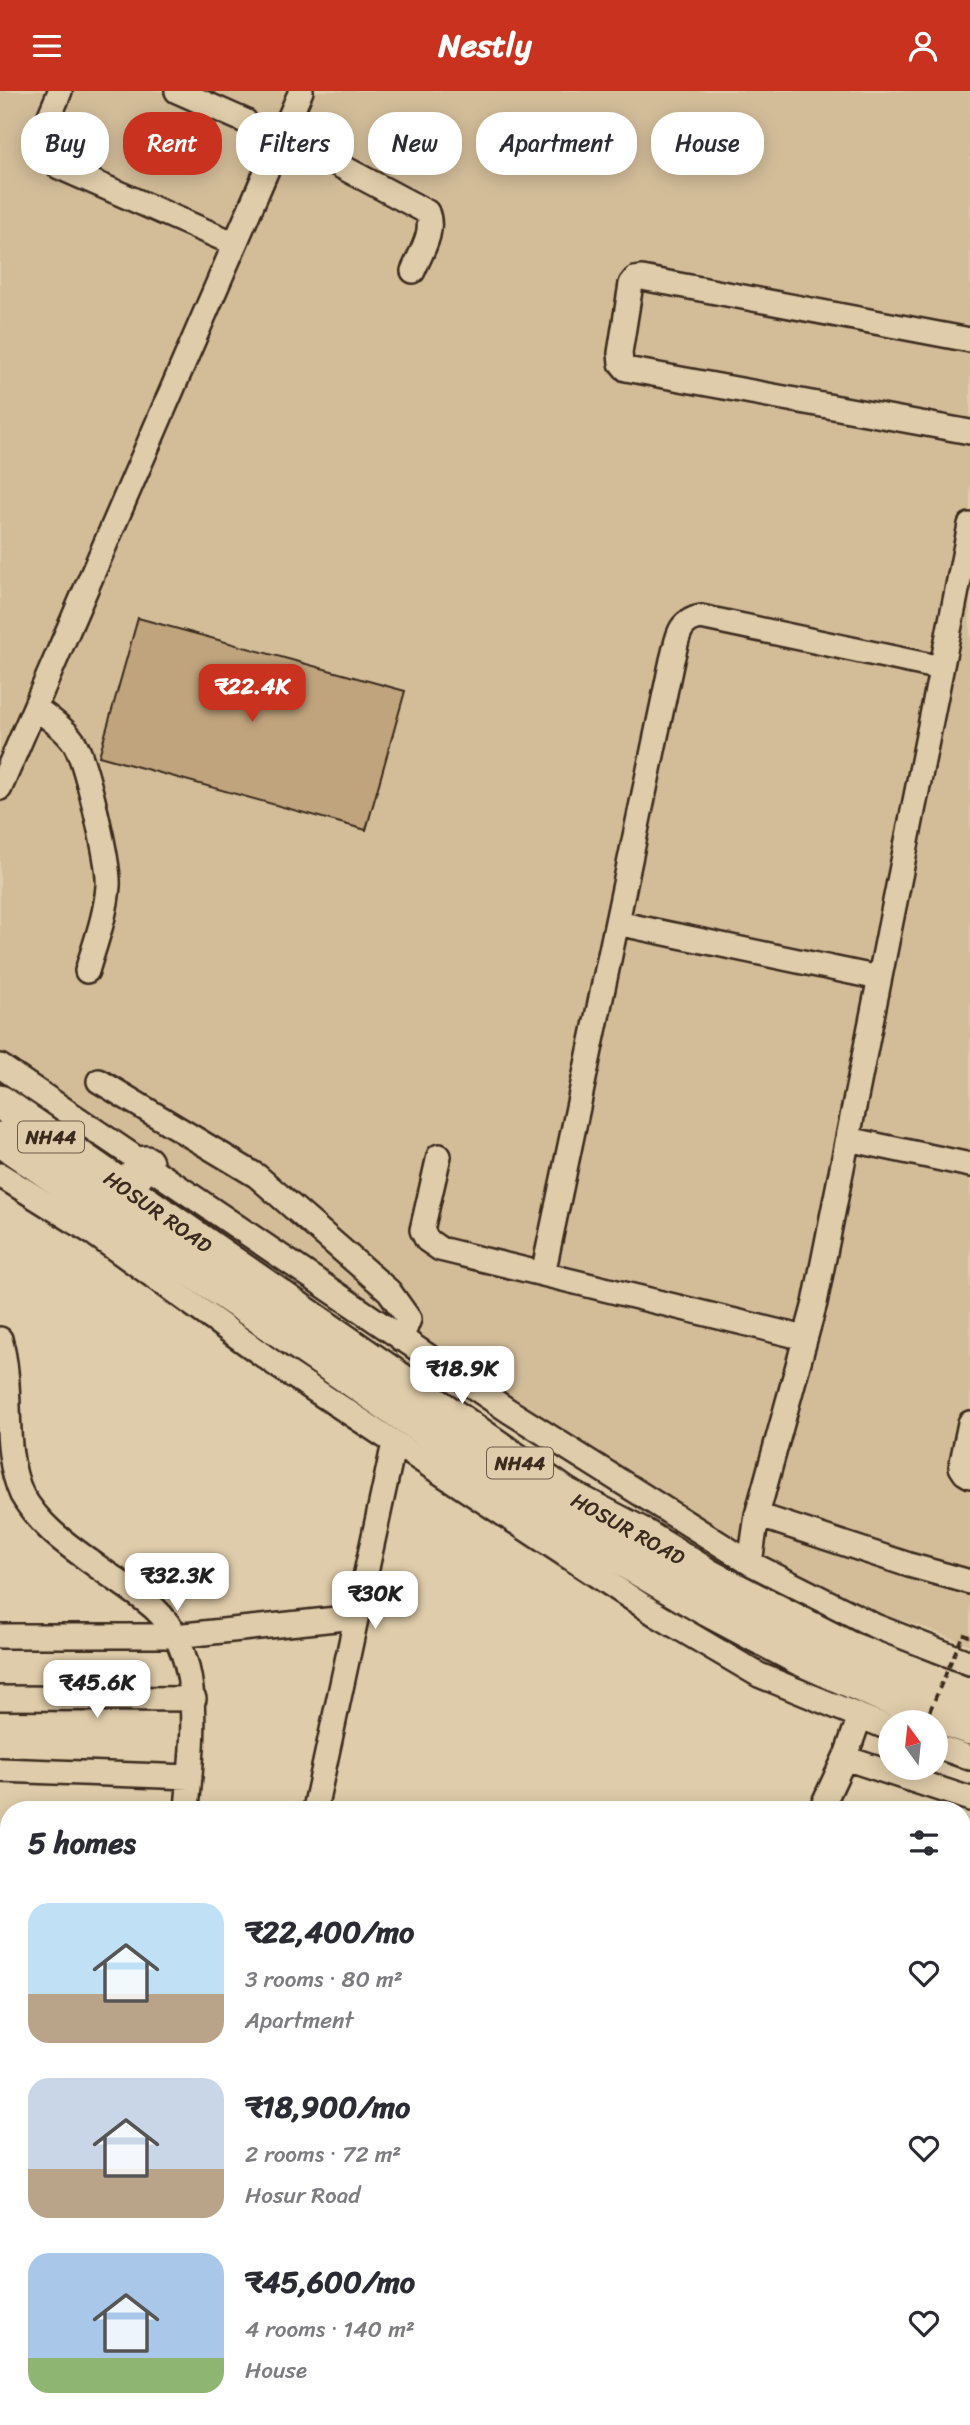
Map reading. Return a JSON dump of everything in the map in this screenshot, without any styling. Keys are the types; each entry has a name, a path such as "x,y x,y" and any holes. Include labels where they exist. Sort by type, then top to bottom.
{"highway":[{"name":"HOSUR ROAD","path":"0,1102 112,1214 566,1495 639,1533 712,1578 846,1647 970,1696"},
{"name":"HOSUR ROAD","path":"0,1139 566,1526 705,1608 799,1658 898,1702 970,1728"},
{"path":"112,1214 146,1163"}],"street":[{"path":"60,91 44,135 44,150 48,159 235,244"},
{"path":"177,91 236,117"},
{"path":"291,112 300,91"},
{"path":"354,173 427,212 430,231 413,271"},
{"path":"0,788 265,175"},
{"path":"970,340 642,278 635,279 631,284 620,353 621,363 626,369 970,432"},
{"path":"750,1563 757,1515 815,1303 970,525"},
{"path":"543,1274 672,660 682,625 689,619 701,617 942,668"},
{"path":"35,707 66,733 75,745 86,773 106,862 109,884 88,971"},
{"path":"617,923 879,978"},
{"path":"0,1066 509,1411 750,1563 875,1626 970,1663"},
{"path":"99,1081 257,1176 313,1223 388,1291 409,1319 401,1339"},
{"path":"848,1139 970,1165"},
{"path":"439,1156 422,1230 427,1240 440,1249 805,1338"},
{"path":"0,1175 112,1214 278,1366 657,1615 748,1668 878,1724"},
{"path":"0,1339 5,1361 8,1459 22,1495 49,1532 155,1609 175,1636 184,1655 194,1699 188,1801"},
{"path":"970,1423 961,1467 970,1476"},
{"path":"317,1801 394,1443"},
{"path":"757,1515 970,1582"},
{"path":"0,1636 175,1636 355,1617"},
{"path":"0,1698 194,1699"},
{"path":"825,1801 846,1756 860,1716"},
{"path":"846,1756 878,1735"},
{"path":"948,1750 970,1758"},
{"path":"846,1756 970,1799"},
{"path":"0,1770 190,1777"}],"path":[{"path":"930,1710 963,1634 970,1637"}],"shaded area":[{"path":"0,91 970,91 970,1645 920,1626 727,1568 0,1073"}],"building":[{"path":"138,618 405,691 366,830 99,756"}]}
